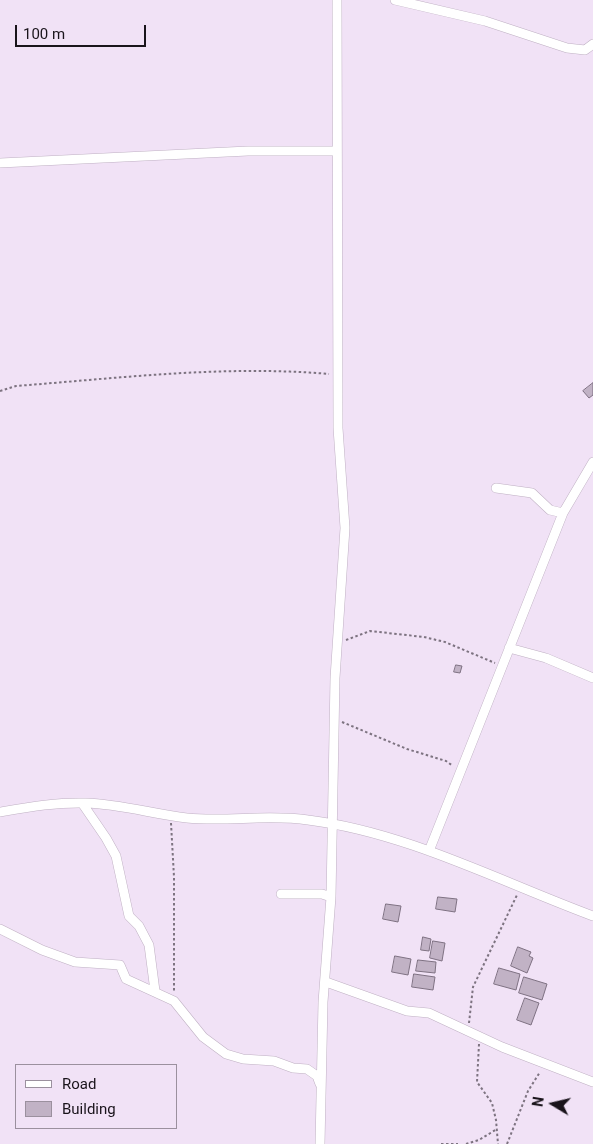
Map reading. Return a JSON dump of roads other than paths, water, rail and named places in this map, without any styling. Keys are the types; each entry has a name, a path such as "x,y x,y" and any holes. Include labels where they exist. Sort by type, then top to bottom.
{"street":[{"path":"320,1144 323,1002 331,897 331,824 337,644 345,528 338,428 337,0"},
{"path":"395,0 485,22 567,48 585,50 593,44"},
{"path":"0,163 248,151 337,151"},
{"path":"429,851 563,513 593,462"},
{"path":"496,488 532,493 550,510 563,513"},
{"path":"510,648 546,658 593,678"},
{"path":"82,803 116,856 129,916 139,926 149,945 155,991"},
{"path":"0,812 37,805 82,803 199,819 306,819 380,835 429,851 520,889 593,916"},
{"path":"281,894 315,893 331,897"},
{"path":"0,928 42,950 75,962 118,964 123,967 126,979 174,1001 203,1037 226,1054 243,1059 274,1061 293,1068 308,1069 317,1076 322,1087"},
{"path":"326,982 407,1011 429,1013 502,1047 548,1063 593,1082"}]}
